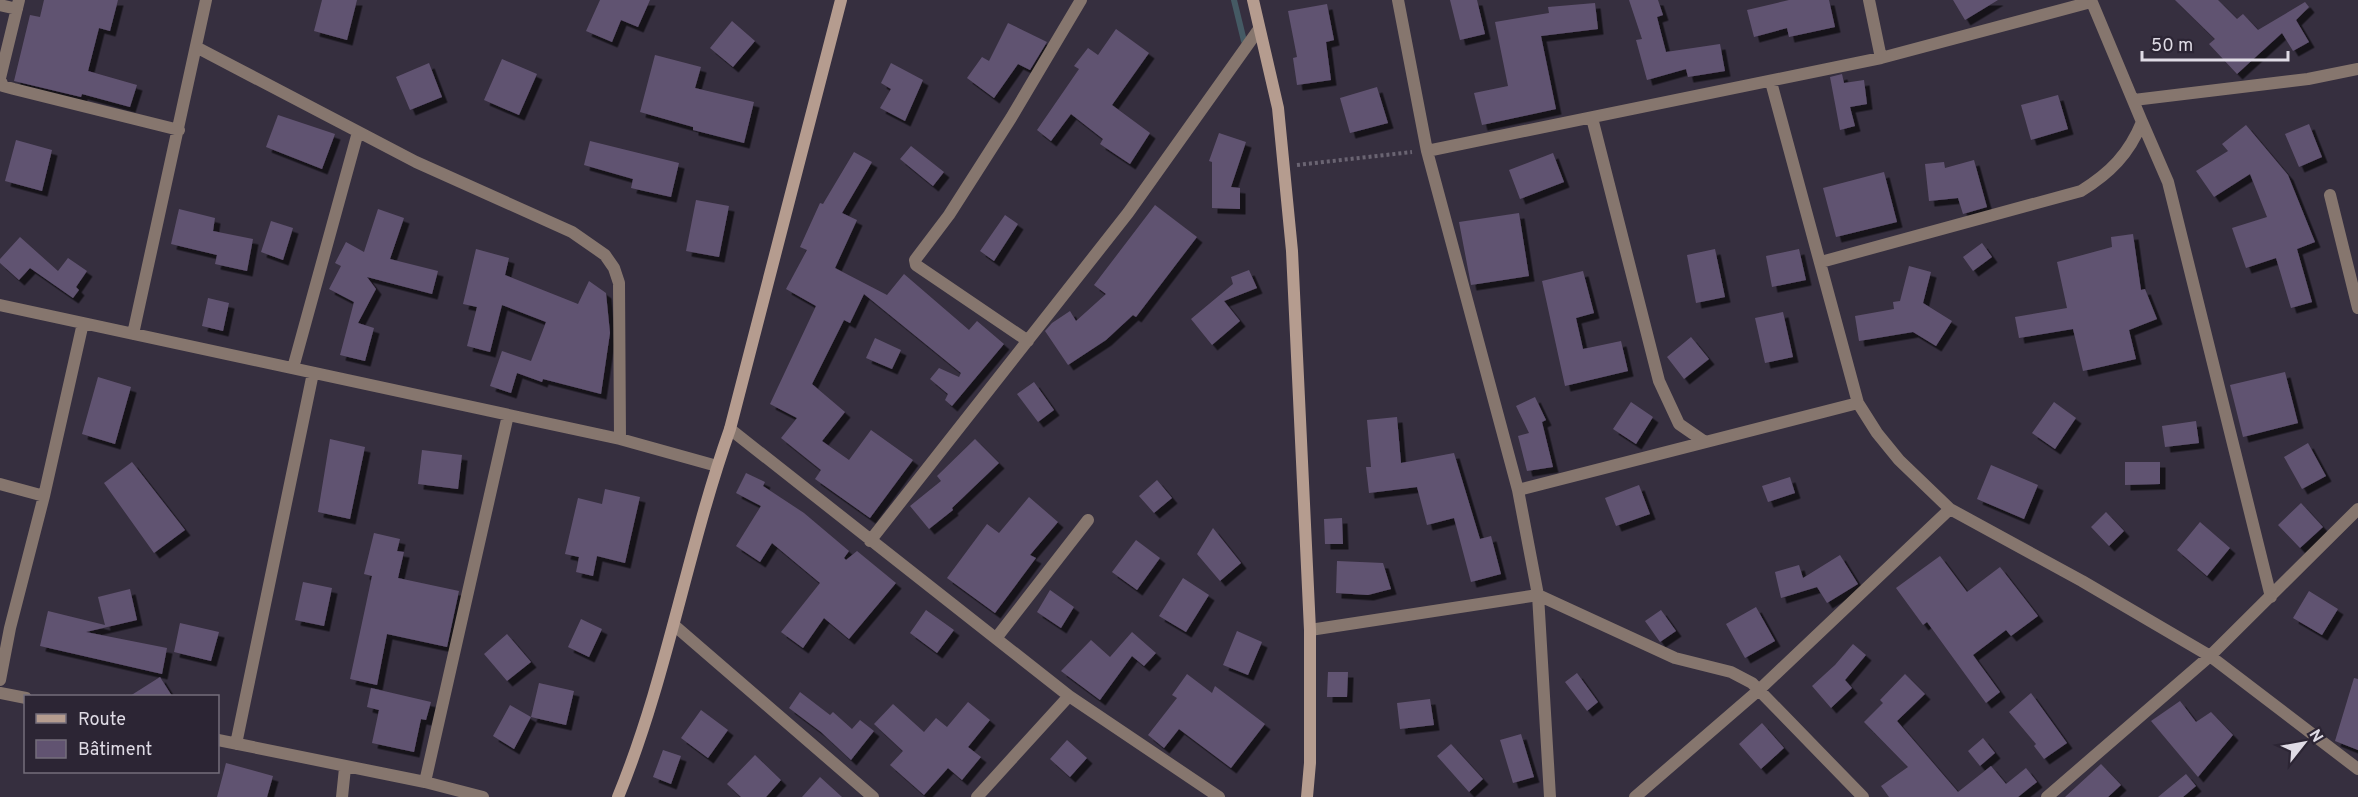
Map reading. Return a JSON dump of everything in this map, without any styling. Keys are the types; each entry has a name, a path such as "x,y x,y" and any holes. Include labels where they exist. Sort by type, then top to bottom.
{"street":[{"path":"133,334 206,0"},
{"path":"619,796 654,701 717,466 730,429 841,0"},
{"path":"1028,341 916,265 915,260 949,215 1011,118 1081,0"},
{"path":"1253,0 1278,108 1292,250 1310,630 1310,763 1307,797"},
{"path":"1398,0 1427,151 1518,490 1539,595 1550,797"},
{"path":"1869,0 1881,58"},
{"path":"1427,151 1881,58 2091,1 2168,182 2271,597"},
{"path":"0,5 18,5 0,79 3,86 178,130"},
{"path":"870,542 1128,213 1260,29"},
{"path":"196,47 416,162 572,231 605,255 614,268 619,283 620,439"},
{"path":"2134,100 2308,79 2358,69"},
{"path":"1771,82 1858,403 1877,433 1899,460 1950,509 2082,580 2210,656 2358,769"},
{"path":"1592,118 1659,381 1679,423 1705,442"},
{"path":"1821,262 2081,191 2103,177 2121,161 2134,143 2142,122"},
{"path":"293,368 358,132"},
{"path":"2330,195 2358,308"},
{"path":"0,305 620,439 717,466"},
{"path":"0,680 10,628 44,496 83,323"},
{"path":"236,744 313,373"},
{"path":"1518,490 1858,403"},
{"path":"425,782 508,415"},
{"path":"730,429 870,542 997,637 1069,696 1219,797"},
{"path":"0,484 44,496"},
{"path":"1635,797 1760,689 1950,509"},
{"path":"2047,797 2210,656 2358,509"},
{"path":"997,637 1088,520"},
{"path":"1310,630 1539,595 1675,658 1731,672 1760,689 1863,797"},
{"path":"675,626 873,797"},
{"path":"0,693 24,698"},
{"path":"977,797 1069,696"},
{"path":"219,740 345,768 425,782 483,797"},
{"path":"342,797 345,768"}],"path":[{"path":"1284,167 1427,151"}],"building":[{"path":"44,0 118,0 110,31 99,28 88,71 137,85 130,107 82,94 81,97 14,81 30,15 40,17"},
{"path":"322,0 357,0 347,40 314,31"},
{"path":"600,0 650,0 638,27 621,20 612,42 586,31"},
{"path":"1450,0 1477,0 1485,34 1460,40"},
{"path":"1629,0 1658,0 1663,15 1657,17 1666,52 1720,44 1725,71 1688,77 1686,69 1647,80 1636,40 1642,39"},
{"path":"1789,0 1829,0 1835,27 1789,37 1787,28 1754,37 1747,10"},
{"path":"1953,0 1998,0 1965,20"},
{"path":"2175,0 2218,0 2237,19 2243,14 2258,30 2305,2 2309,7 2296,20 2309,42 2293,51 2282,33 2237,74 2209,44 2215,39"},
{"path":"1595,3 1598,29 1541,36 1556,109 1482,125 1474,93 1508,86 1495,22 1549,13 1548,7"},
{"path":"1327,4 1334,40 1326,42 1331,80 1297,85 1293,58 1297,57 1288,11"},
{"path":"732,21 755,41 733,67 710,48"},
{"path":"1008,23 1047,42 1030,70 1018,64 994,98 967,78 982,57 989,61"},
{"path":"1116,29 1149,53 1112,105 1150,133 1130,164 1100,144 1103,139 1071,114 1051,141 1037,130 1079,69 1074,66 1088,48 1098,55"},
{"path":"655,55 701,67 695,88 754,102 744,143 693,130 693,127 640,112"},
{"path":"502,59 537,74 519,115 484,100"},
{"path":"429,63 442,97 410,110 396,77"},
{"path":"891,63 923,80 905,121 880,108 891,89 881,83"},
{"path":"1842,74 1844,83 1864,80 1867,104 1850,107 1855,126 1840,130 1830,77"},
{"path":"1377,87 1388,123 1350,133 1340,98"},
{"path":"2058,95 2068,129 2031,140 2021,105"},
{"path":"278,115 335,134 322,169 266,147"},
{"path":"2309,124 2322,157 2299,167 2285,134"},
{"path":"2246,125 2288,175 2315,242 2297,249 2312,302 2291,308 2276,258 2246,268 2232,228 2267,217 2250,174 2214,197 2196,171 2228,151 2222,144"},
{"path":"1219,133 1246,142 1231,187 1240,188 1240,209 1212,208 1212,162 1209,161"},
{"path":"16,140 52,150 42,191 5,181"},
{"path":"590,141 679,163 671,197 631,188 633,179 584,165"},
{"path":"911,146 944,172 933,186 900,159"},
{"path":"854,152 872,162 842,213 857,220 835,268 887,295 904,274 969,330 977,321 1004,344 952,406 945,400 948,394 930,379 939,368 959,377 961,373 864,294 850,323 844,320 812,384 845,412 822,441 849,460 871,430 913,460 870,518 815,479 821,470 781,438 797,418 770,404 816,306 786,289 807,250 800,247 820,203 823,204"},
{"path":"1553,153 1564,182 1520,199 1509,170"},
{"path":"1974,160 1987,207 1963,214 1958,198 1929,201 1925,164 1944,162 1945,168"},
{"path":"1884,172 1897,222 1836,237 1823,188"},
{"path":"696,200 729,206 719,257 686,251"},
{"path":"1155,205 1197,237 1136,317 1133,315 1106,340 1068,365 1045,331 1052,323 1070,311 1076,321 1106,294 1094,285"},
{"path":"179,209 215,218 213,231 253,239 247,271 215,264 217,255 171,244"},
{"path":"378,209 404,218 390,259 438,271 432,294 367,277 376,289 358,323 374,328 365,361 340,355 354,302 329,289 341,266 335,263 346,242 364,252"},
{"path":"1519,213 1529,276 1471,285 1459,222"},
{"path":"1005,215 1018,224 994,261 980,251"},
{"path":"271,221 293,228 283,260 261,252"},
{"path":"2133,234 2141,290 2145,289 2157,319 2129,330 2136,359 2083,371 2073,329 2019,338 2015,317 2067,308 2057,262 2112,247 2111,237"},
{"path":"20,237 58,271 68,258 87,271 76,287 79,290 73,298 30,268 19,280 0,263 0,259"},
{"path":"1982,243 1992,257 1973,271 1963,257"},
{"path":"476,249 509,258 505,275 578,304 589,281 606,293 610,333 601,394 543,379 542,382 517,373 511,393 490,386 502,351 531,361 546,322 502,305 490,352 467,346 477,307 463,304"},
{"path":"1715,249 1725,297 1696,303 1687,255"},
{"path":"1799,249 1806,280 1772,287 1766,256"},
{"path":"1909,266 1931,272 1923,303 1952,321 1936,346 1913,332 1859,341 1855,316 1894,309 1893,302 1900,301"},
{"path":"1249,270 1257,288 1224,301 1240,321 1212,345 1191,319 1233,284 1231,277"},
{"path":"1583,271 1594,313 1576,318 1583,349 1621,341 1628,371 1565,386 1542,281"},
{"path":"208,298 229,303 223,331 202,326"},
{"path":"1783,312 1793,357 1765,363 1755,318"},
{"path":"1691,337 1709,359 1684,379 1667,357"},
{"path":"875,338 901,350 892,369 866,358"},
{"path":"2285,372 2298,423 2243,437 2230,385"},
{"path":"98,377 131,387 115,444 82,434"},
{"path":"1034,382 1054,410 1038,422 1017,394"},
{"path":"1535,397 1546,420 1542,422 1553,467 1527,471 1518,436 1529,433 1516,406"},
{"path":"1631,402 1653,417 1636,444 1613,429"},
{"path":"2054,402 2076,418 2055,449 2032,433"},
{"path":"1397,417 1401,463 1454,453 1480,539 1491,536 1501,574 1471,582 1454,518 1427,525 1417,487 1369,493 1366,467 1371,467 1367,420"},
{"path":"2196,421 2199,443 2165,447 2162,426"},
{"path":"330,439 365,447 350,519 318,512"},
{"path":"975,439 999,463 952,508 953,510 929,529 910,506 941,481 937,476"},
{"path":"2308,443 2326,476 2302,489 2284,457"},
{"path":"422,450 462,455 458,489 418,484"},
{"path":"132,462 185,530 154,553 104,483"},
{"path":"2125,462 2160,462 2160,484 2125,485"},
{"path":"1991,465 2038,485 2024,519 1977,499"},
{"path":"746,473 765,482 763,486 804,513 849,551 844,558 846,560 857,551 896,583 849,639 824,618 803,648 781,632 820,583 772,543 760,562 736,546 761,506 736,493"},
{"path":"1790,477 1795,493 1768,502 1762,486"},
{"path":"1157,480 1172,498 1154,513 1139,496"},
{"path":"1639,485 1650,514 1616,526 1605,498"},
{"path":"605,489 640,497 625,563 597,556 593,576 576,572 579,557 565,554 578,498 602,504"},
{"path":"1029,497 1058,522 1030,555 1036,558 995,613 947,578 987,524 999,533"},
{"path":"2301,503 2323,527 2300,548 2278,525"},
{"path":"2106,512 2124,531 2109,546 2091,527"},
{"path":"1342,518 1343,544 1325,544 1324,519"},
{"path":"2200,522 2230,548 2207,576 2177,550"},
{"path":"1213,528 1241,563 1220,581 1197,554"},
{"path":"374,533 400,539 397,551 404,552 398,578 459,591 447,647 387,634 377,685 350,679 372,576 364,574"},
{"path":"1136,540 1160,558 1137,590 1112,572"},
{"path":"1840,555 1858,584 1827,603 1817,587 1781,598 1775,572 1799,565 1803,578"},
{"path":"1940,556 1967,592 2000,567 2038,616 2011,636 2006,630 1973,655 2000,692 1986,703 1927,622 1923,625 1896,588"},
{"path":"1337,561 1383,563 1391,589 1368,595 1336,593"},
{"path":"1183,578 1209,595 1186,632 1159,616"},
{"path":"303,582 332,588 324,626 295,620"},
{"path":"130,589 137,620 86,632 167,648 162,674 40,646 48,611 105,625 98,597"},
{"path":"1050,590 1074,607 1061,628 1037,612"},
{"path":"2309,591 2338,609 2322,635 2293,618"},
{"path":"1756,607 1775,641 1745,658 1726,624"},
{"path":"926,610 954,630 937,653 910,633"},
{"path":"1661,610 1676,631 1660,642 1645,621"},
{"path":"581,619 602,629 589,657 568,647"},
{"path":"180,623 219,632 211,661 174,652"},
{"path":"1237,631 1262,642 1248,675 1223,665"},
{"path":"1132,632 1156,653 1144,666 1132,656 1100,700 1061,671 1091,640 1110,657"},
{"path":"507,634 531,662 507,681 484,654"},
{"path":"1853,644 1866,655 1845,680 1852,688 1831,708 1812,686"},
{"path":"1328,672 1348,672 1347,697 1327,697"},
{"path":"1577,673 1598,702 1587,711 1565,682"},
{"path":"1187,674 1212,693 1215,686 1265,724 1231,768 1179,729 1164,748 1148,735 1177,698 1172,695"},
{"path":"1905,674 1925,694 1897,721 1958,792 1991,766 2006,784 2026,768 2037,782 2018,797 1889,797 1881,786 1908,767 1864,722 1883,703 1880,700"},
{"path":"160,677 171,695 132,695"},
{"path":"2354,678 2358,679 2358,750 2335,741"},
{"path":"539,683 574,691 566,725 531,717"},
{"path":"371,688 431,702 426,720 421,719 414,752 372,743 379,710 367,707"},
{"path":"800,692 830,715 833,712 852,729 860,720 874,731 851,760 821,732 789,708"},
{"path":"2031,693 2067,743 2044,759 2034,746 2036,744 2009,712"},
{"path":"1430,699 1434,725 1400,729 1397,703"},
{"path":"2180,701 2196,722 2211,712 2233,735 2198,777 2151,721"},
{"path":"968,702 990,720 968,747 981,757 962,780 948,768 924,795 890,765 903,751 874,724 893,704 924,732 936,718 947,727"},
{"path":"510,705 531,717 514,749 493,736"},
{"path":"701,710 728,730 708,758 681,738"},
{"path":"1762,723 1784,748 1761,769 1739,744"},
{"path":"1521,734 1534,777 1513,783 1500,740"},
{"path":"1983,738 1995,753 1980,766 1968,751"},
{"path":"1067,740 1087,758 1070,777 1050,759"},
{"path":"1451,744 1483,779 1469,792 1437,756"},
{"path":"663,750 681,756 671,784 653,777"},
{"path":"755,755 781,780 766,797 741,797 727,784"},
{"path":"226,763 273,776 267,797 217,797"},
{"path":"2101,764 2121,785 2108,797 2065,797"},
{"path":"2186,774 2196,786 2183,797 2158,797"},
{"path":"820,777 842,797 802,797"}],"waterway":[{"path":"1234,0 1244,41"}]}
